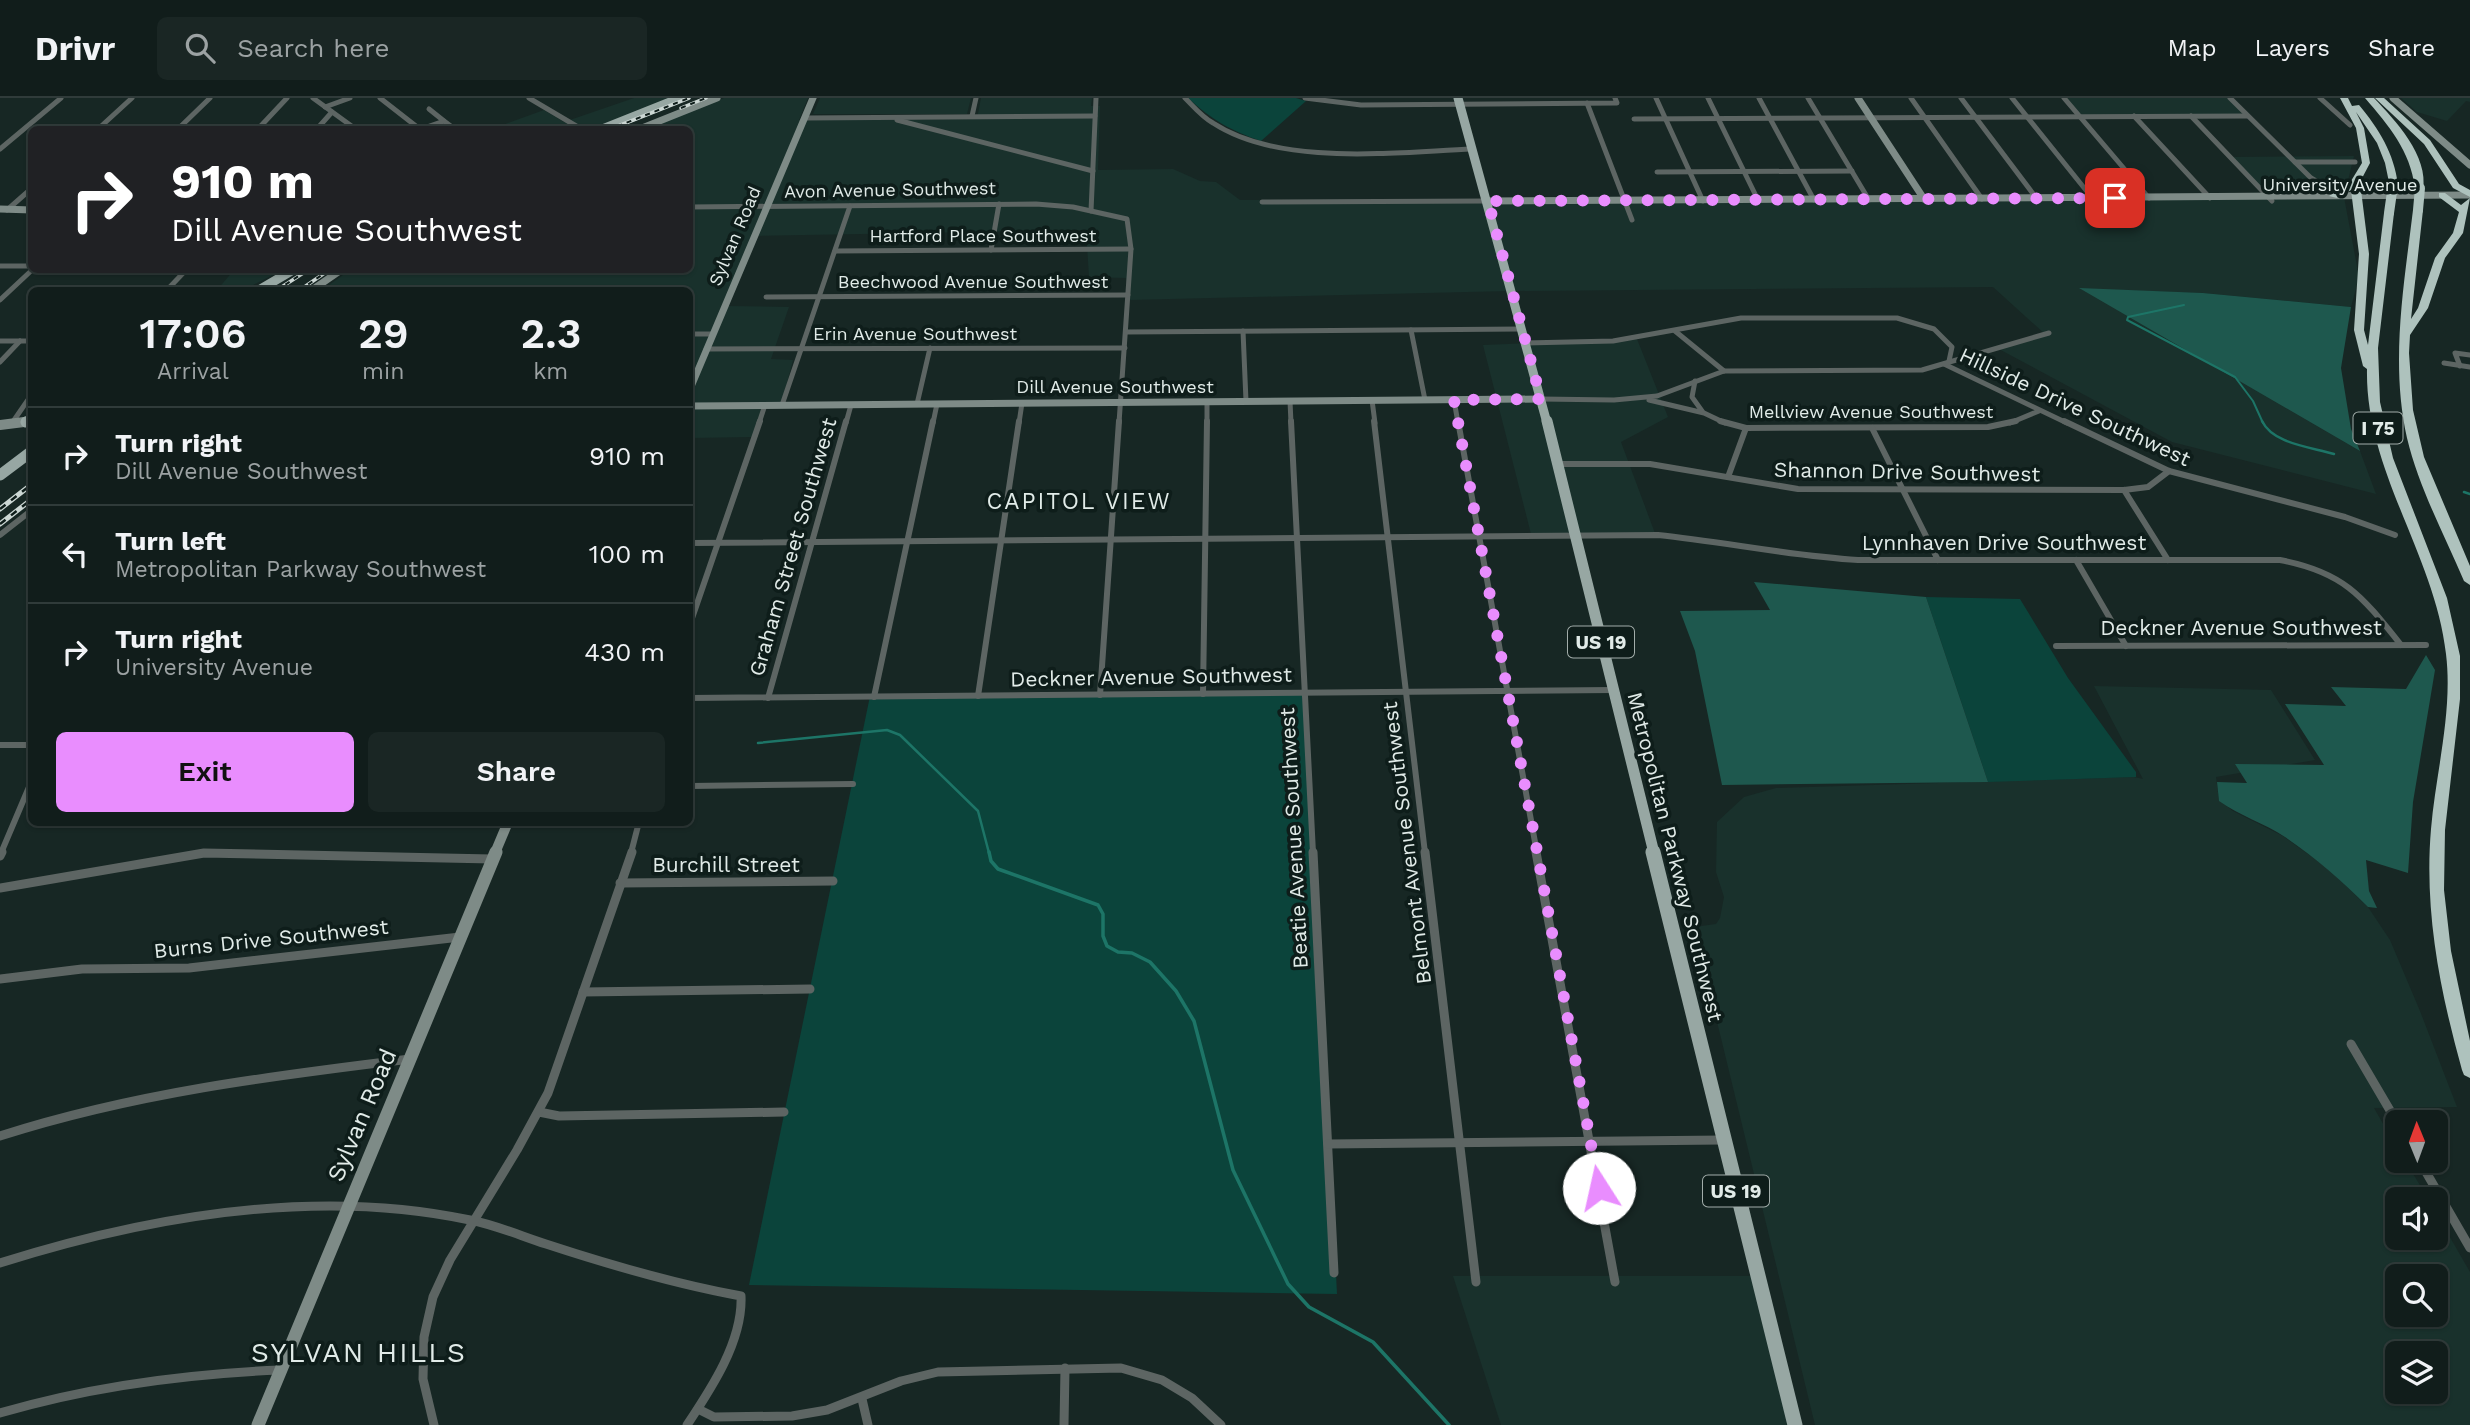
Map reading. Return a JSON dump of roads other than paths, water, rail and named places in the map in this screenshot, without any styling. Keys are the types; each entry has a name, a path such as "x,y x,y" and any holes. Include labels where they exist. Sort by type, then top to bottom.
{"highway":[{"path":"2331,199 2355,182 2365,166 2360,128 2346,98"},
{"name":"I 75","path":"2346,98 2378,135 2388,154 2393,185 2376,321 2372,381 2376,414 2386,455 2436,587 2451,643 2455,681 2438,830 2437,888 2448,981 2470,1070"},
{"name":"I 75","path":"2370,98 2405,142 2416,167 2420,188 2404,377 2413,438 2432,494 2470,582"},
{"path":"2379,98 2427,142 2463,211 2463,224 2440,258 2423,308 2408,329"},
{"path":"2355,182 2364,254 2360,338 2372,381"},
{"path":"2452,194 2470,194"},
{"path":"2331,199 2358,215"},
{"path":"2463,211 2470,201"}],"main road":[{"path":"610,126 680,98"},
{"path":"647,126 717,98"},
{"name":"Sylvan Road","path":"693,382 813,98"},
{"path":"1858,98 1924,200"},
{"path":"2393,98 2470,165"},
{"name":"Metropolitan Parkway Southwest","path":"1458,101 1541,399 1795,1425"},
{"name":"University Avenue","path":"1488,201 2357,199 2452,194 2470,201"},
{"path":"4,209 28,210"},
{"path":"264,287 288,273"},
{"path":"316,287 337,273"},
{"name":"Dill Avenue Southwest","path":"693,406 1541,399"},
{"path":"0,425 28,421"},
{"path":"0,475 28,454"},
{"name":"Sylvan Road","path":"258,1425 506,826"}],"street":[{"path":"0,149 61,98"},
{"path":"101,126 132,98"},
{"path":"181,126 210,98"},
{"path":"261,126 287,98"},
{"path":"313,98 351,126"},
{"path":"325,107 350,98"},
{"path":"380,98 417,126"},
{"path":"528,98 576,126"},
{"path":"662,98 671,102"},
{"path":"972,117 976,98"},
{"path":"1091,211 1096,98"},
{"path":"1185,98 1208,120 1230,133 1287,149 1472,149"},
{"path":"1305,98 1361,105 1458,101 1587,103 1616,100"},
{"path":"1656,98 1668,119 1703,201"},
{"path":"1708,98 1758,200"},
{"path":"1759,98 1814,200"},
{"path":"1808,98 1869,200"},
{"path":"1911,98 1982,199"},
{"path":"1961,98 2037,199"},
{"path":"2012,98 2093,199"},
{"path":"2064,98 2149,198"},
{"path":"2230,98 2323,186"},
{"path":"2320,98 2350,125"},
{"path":"1587,103 1627,201 1632,220"},
{"path":"429,109 451,126"},
{"path":"320,126 332,112"},
{"path":"804,118 1095,116"},
{"path":"2191,116 2270,199"},
{"path":"1634,119 2247,116"},
{"path":"888,117 1093,171"},
{"path":"2134,117 2210,198"},
{"path":"430,126 444,121"},
{"path":"2295,162 2355,162"},
{"path":"1657,172 1852,171"},
{"path":"4,209 28,191"},
{"path":"1262,202 1488,201"},
{"path":"991,250 999,204"},
{"name":"Avon Avenue Southwest","path":"693,207 1050,205 1127,219 1131,249"},
{"path":"782,405 850,206"},
{"path":"1100,695 1131,249"},
{"name":"Hartford Place Southwest","path":"835,251 1131,249"},
{"path":"0,266 28,268"},
{"path":"0,300 28,272"},
{"path":"170,287 183,273"},
{"name":"Beechwood Avenue Southwest","path":"766,298 1128,295"},
{"path":"1525,343 1613,341 1741,318 1897,318 1922,324 1943,335 1952,347 1946,363"},
{"path":"1126,332 1521,329"},
{"path":"1412,330 1425,400"},
{"path":"1244,331 1246,401"},
{"path":"1675,331 1724,370"},
{"path":"1541,399 1640,398 1672,392 1709,374 1724,370 1922,370 2049,333"},
{"path":"693,334 712,334"},
{"path":"0,341 28,341"},
{"path":"0,362 20,341"},
{"path":"917,404 930,348"},
{"name":"Erin Avenue Southwest","path":"706,349 1125,348"},
{"path":"2460,366 2455,354 2470,355"},
{"name":"Hillside Drive Southwest","path":"1946,363 2039,411 2169,471 2345,517 2395,535"},
{"path":"2444,363 2470,367"},
{"path":"1696,381 1692,397 1704,413"},
{"path":"12,423 28,398"},
{"name":"Mellview Avenue Southwest","path":"1640,398 1704,413 1722,422 1746,428 1988,427 2013,422 2039,411"},
{"name":"Belmont Avenue Southwest","path":"1372,400 1476,1282"},
{"path":"1454,400 1615,1282"},
{"name":"Beatie Avenue Southwest","path":"1290,401 1334,1273"},
{"path":"1203,694 1207,402"},
{"path":"978,696 1022,403"},
{"path":"874,697 937,404"},
{"path":"693,615 765,405"},
{"name":"Graham Street Southwest","path":"768,698 851,405"},
{"path":"1728,477 1746,428"},
{"path":"1872,428 1938,560"},
{"name":"Shannon Drive Southwest","path":"1557,464 1650,464 1798,489 1903,491 2124,491 2148,487 2169,471"},
{"path":"2124,491 2168,560"},
{"path":"0,535 28,513"},
{"name":"Lynnhaven Drive Southwest","path":"693,543 1679,536 1811,558 2280,560 2315,567 2339,578 2358,592 2401,645"},
{"path":"2076,560 2126,646"},
{"name":"Deckner Avenue Southwest","path":"2056,646 2426,645"},
{"name":"Deckner Avenue Southwest","path":"693,698 1613,690"},
{"path":"0,745 28,745"},
{"path":"693,786 853,784"},
{"path":"0,856 28,790"},
{"path":"433,1425 422,1372 423,1334 438,1283 448,1258 539,1112 555,1076 638,826"},
{"path":"0,888 204,853 493,859"},
{"name":"Burchill Street","path":"620,883 833,881"},
{"name":"Burns Drive Southwest","path":"0,978 82,969 189,968 461,936"},
{"path":"583,992 810,989"},
{"path":"2351,1044 2390,1110"},
{"path":"0,1136 77,1111 140,1096 219,1082 411,1058"},
{"path":"539,1112 559,1116 784,1112"},
{"path":"1328,1144 1723,1140"},
{"path":"2427,1173 2470,1248"},
{"path":"0,1263 95,1234 250,1211 412,1209 471,1220 640,1273 695,1288 741,1296 743,1304 730,1347 687,1425"},
{"path":"1064,1425 1065,1368"},
{"path":"698,1409 714,1417 792,1416 827,1410 862,1399 901,1381 938,1372 1121,1368 1162,1380 1192,1398 1221,1425"},
{"path":"0,1413 99,1387 170,1377 281,1370"},
{"path":"862,1399 868,1425"}],"waterway":[{"path":"2184,305 2128,317 2127,320 2235,377 2253,401 2262,422"},
{"path":"2262,422 2267,429 2284,440 2334,454"},
{"path":"2464,492 2470,494"},
{"path":"758,743 887,730 900,735 978,811 989,853"},
{"path":"989,852 991,861 998,869 1098,905 1103,914 1103,936 1107,946 1118,952 1132,953 1150,962 1176,991 1194,1021 1233,1170 1288,1284 1309,1307 1373,1342 1449,1425"}],"railway":[{"path":"618,126 689,98"},
{"path":"681,108 706,98"},
{"path":"282,287 303,273"},
{"path":"304,287 325,273"},
{"path":"0,509 28,487"},
{"path":"0,524 28,502"}],"district":[{"name":"CAPITOL VIEW","path":"1079,501"},
{"name":"SYLVAN HILLS","path":"359,1352"}]}
